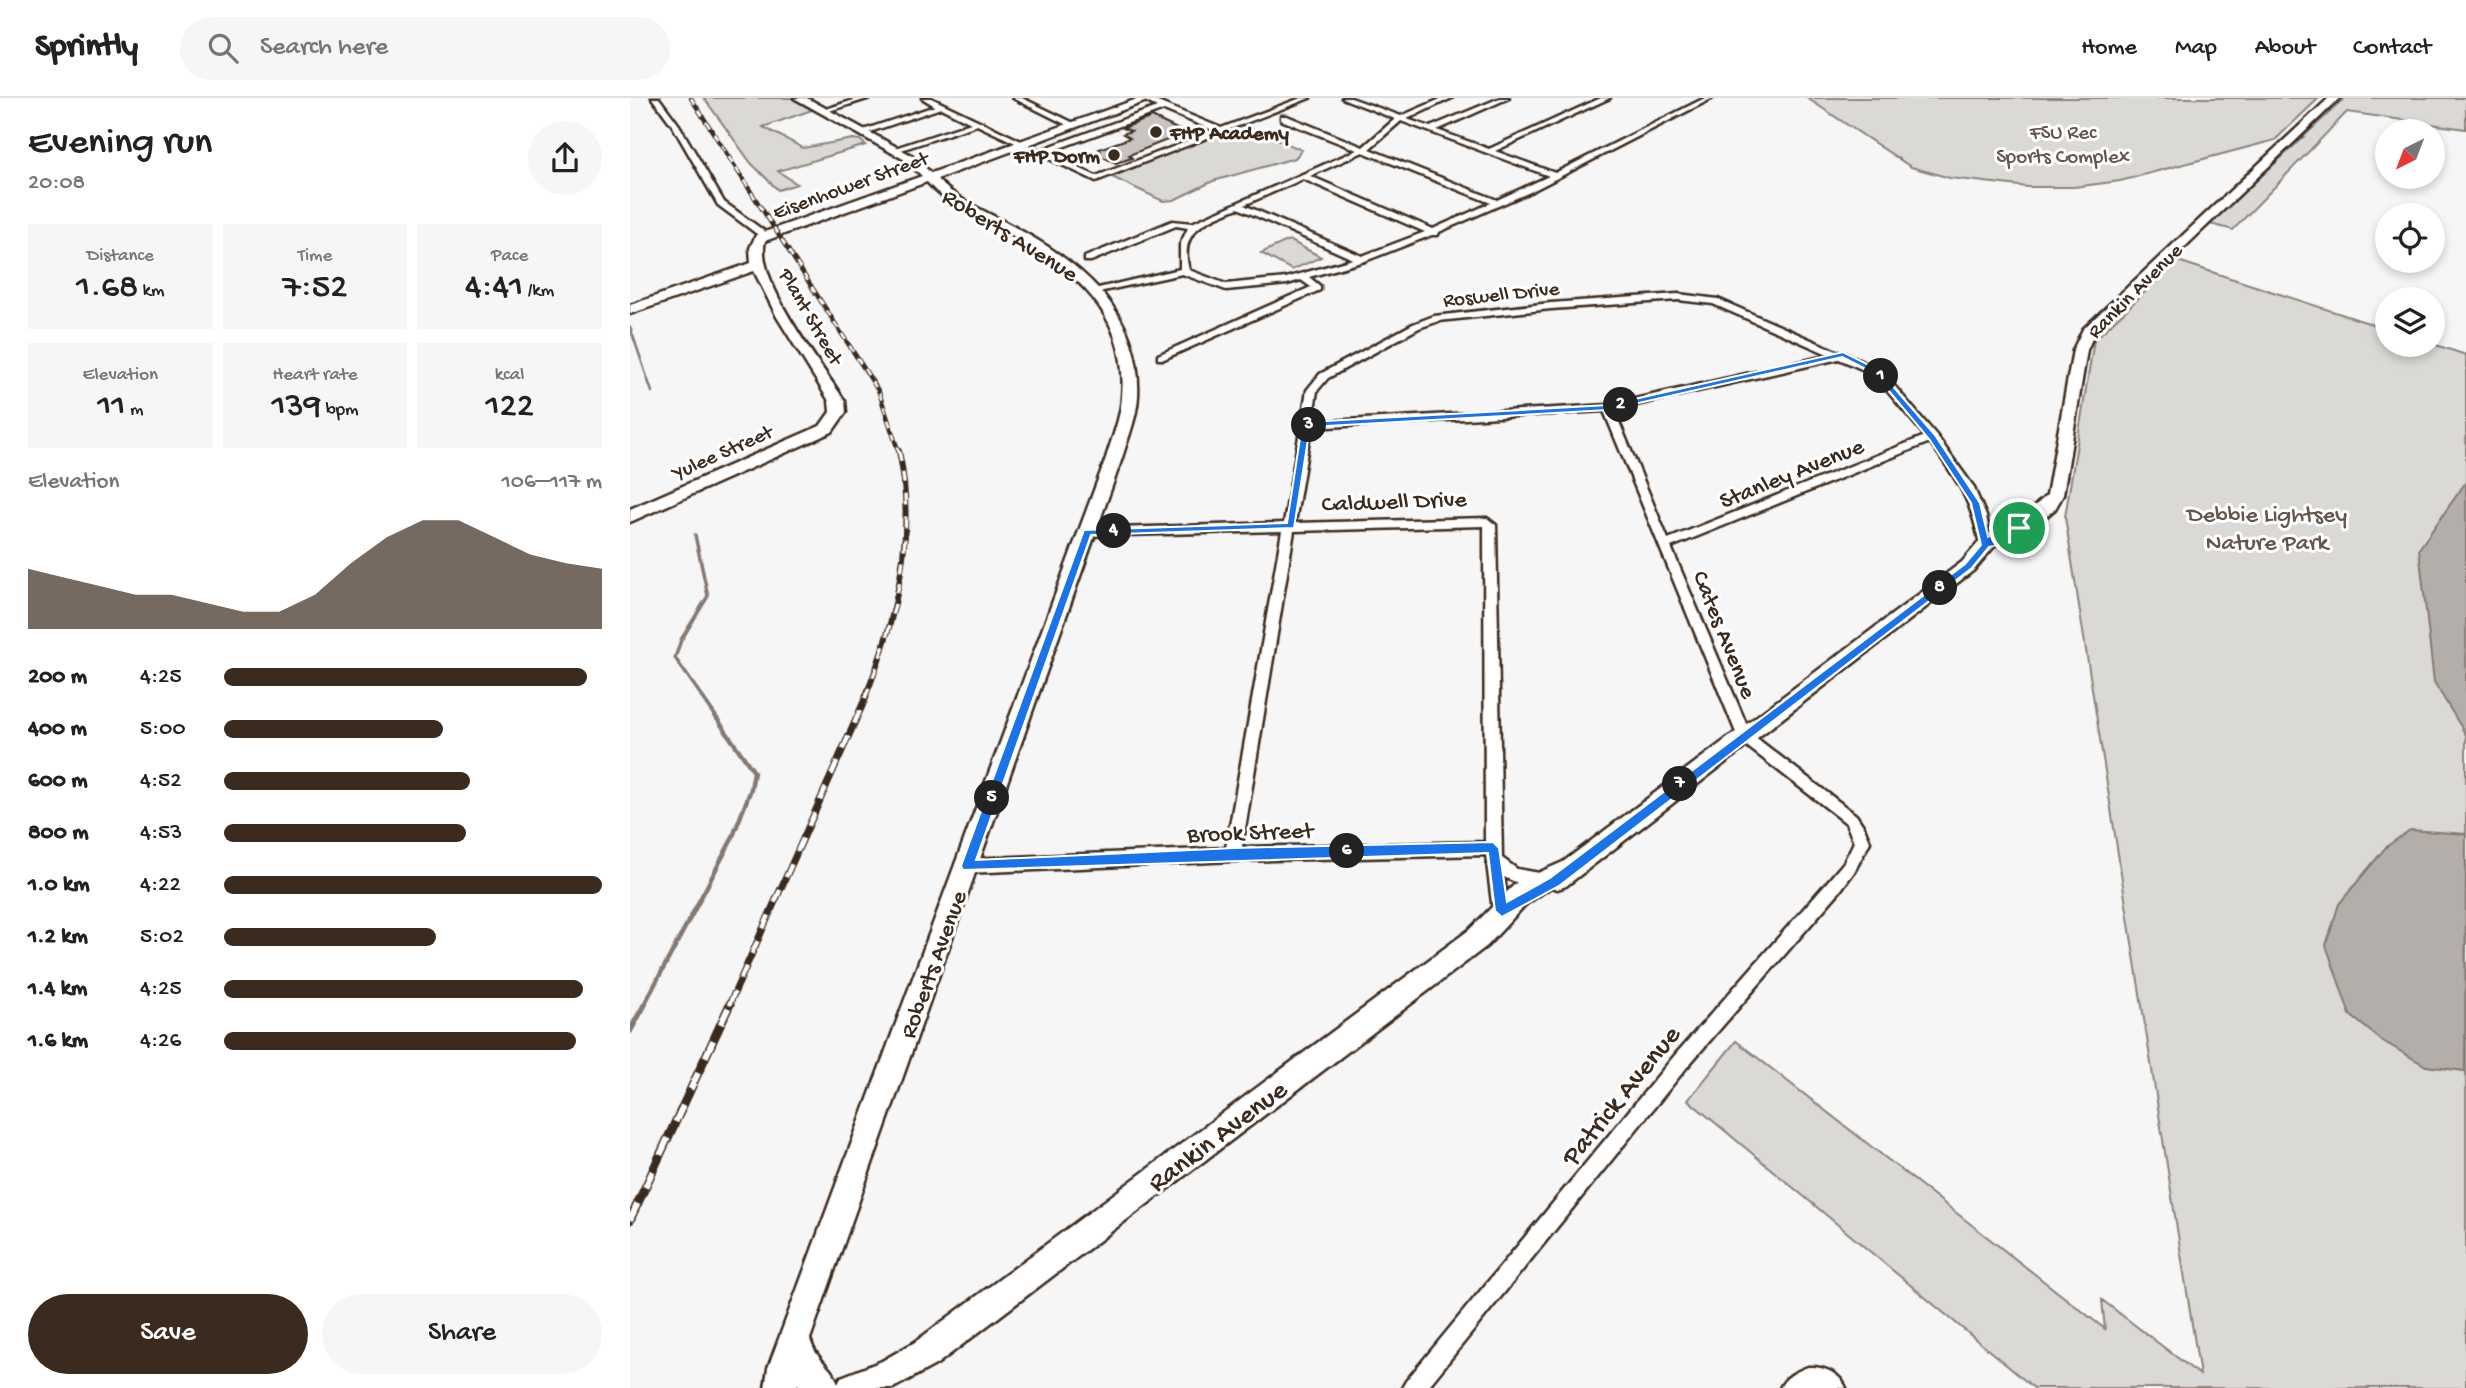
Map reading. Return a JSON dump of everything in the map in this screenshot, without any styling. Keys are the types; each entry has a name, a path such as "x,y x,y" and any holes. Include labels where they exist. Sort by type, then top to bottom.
{"street":[{"path":"655,98 675,125 721,203 764,235"},
{"name":"Roberts Avenue","path":"781,1388 784,1368 1114,458 1130,395 1128,354 1124,339 1115,316 1097,290 1062,261 937,189 925,172 895,150 799,98"},
{"path":"824,111 867,98"},
{"path":"925,98 1096,179 1307,98"},
{"path":"1016,98 1074,125"},
{"path":"1146,98 1221,131"},
{"name":"Eisenhower Street","path":"764,235 925,172 950,169 1146,98"},
{"path":"1345,98 1552,175"},
{"path":"1088,258 1175,223 1193,226 1363,150 1400,119 1449,98"},
{"path":"1430,130 1506,98"},
{"path":"1488,152 1606,98"},
{"path":"1193,226 1184,244 1184,271 1192,278 1236,286 1269,284 1303,277 1435,233 1710,98"},
{"name":"Rankin Avenue","path":"1502,911 1555,882 1968,566 1986,545 2006,540 2049,505 2055,495 2080,350 2088,332 2335,98"},
{"path":"861,132 941,106"},
{"path":"1038,153 1164,107"},
{"path":"1284,118 1497,203"},
{"path":"895,150 977,123"},
{"path":"1303,176 1435,233"},
{"path":"1238,205 1360,260"},
{"name":"Plant Street","path":"764,235 757,244 758,265 792,329 837,401 838,412 830,425"},
{"path":"630,310 758,265"},
{"path":"1097,290 1184,271"},
{"path":"1161,356 1317,288 1303,277"},
{"name":"Roswell Drive","path":"1234,854 1312,390 1324,376 1416,326 1454,315 1689,297 1727,305 1877,372 1932,437 1976,503 1986,545"},
{"path":"1307,425 1608,408 1843,355"},
{"name":"Cates Avenue","path":"1608,408 1744,736 1851,819 1861,834"},
{"name":"Yulee Street","path":"630,516 830,425"},
{"name":"Stanley Avenue","path":"1665,545 1932,437"},
{"name":"Caldwell Drive","path":"1087,532 1469,520 1487,522 1490,525 1495,878 1502,911"},
{"name":"Patrick Avenue","path":"1413,1388 1681,1061 1849,867 1860,849 1861,834"},
{"name":"Brook Street","path":"967,866 1234,854 1495,855"},
{"path":"1495,855 1514,875 1540,880"},
{"name":"Rankin Avenue","path":"835,1387 891,1373 926,1353 1478,938 1520,892 1540,880 1566,871"},
{"path":"795,1341 799,1362 812,1378 835,1387"},
{"name":"Rankin Avenue","path":"893,1388 926,1353"},
{"path":"1791,1388 1804,1377 1816,1376 1835,1388"}],"green space":[{"path":"704,98 793,98 812,110 763,127 803,148 853,139 866,145 778,171 797,184 778,190 751,163"},
{"name":"FSU Rec Sports Complex","path":"1807,98 2319,98 2275,140 2120,181 2074,187 2028,187 1950,178 1911,167"},
{"path":"2345,98 2466,98 2466,129 2445,126 2445,119 2396,119 2347,112 2233,230 2210,224"},
{"path":"1242,124 1302,150 1295,158 1213,181 1174,200 1163,201 1112,177"},
{"path":"1289,240 1321,257 1292,270 1261,253"},
{"name":"Debbie Lightsey Nature Park","path":"2178,261 2375,325 2375,357 2445,357 2445,348 2466,355 2466,1388 2034,1388 1688,1100 1736,1041 2105,1329 2102,1300 2200,1375 2065,517 2094,340"}],"shaded area":[{"path":"2466,482 2466,735 2434,682 2419,549"},
{"path":"2410,830 2466,834 2465,1071 2426,1066 2381,1040 2350,1015 2326,945 2339,904 2386,847"}],"building":[{"path":"1152,117 1185,133 1129,155 1132,158 1116,163 1096,154 1101,152 1099,149 1130,138 1123,134 1131,131 1123,128"}],"waterway":[{"path":"630,327 652,392"},
{"path":"695,535 708,596 681,640 675,658 703,698"},
{"path":"644,1005 732,839 751,789 754,772 702,697"},
{"path":"630,1031 645,1004"}],"railway":[{"path":"691,98 879,392 899,453"},
{"path":"865,698 886,639 900,577 906,514 899,451"},
{"path":"729,1005 866,697"},
{"path":"630,1220 730,1004"}],"place":[{"name":"FHP Academy","path":"1156,132"},
{"name":"FHP Dorm","path":"1114,155"}],"route":[{"path":"2019,528 1992,539 1986,545 1976,503 1932,437 1877,372 1843,355 1608,408 1307,425 1291,526 1087,532 967,866 1234,854 1493,848 1498,900 1502,911 1555,882 1968,566 1986,545 2006,540 2019,528"}]}
